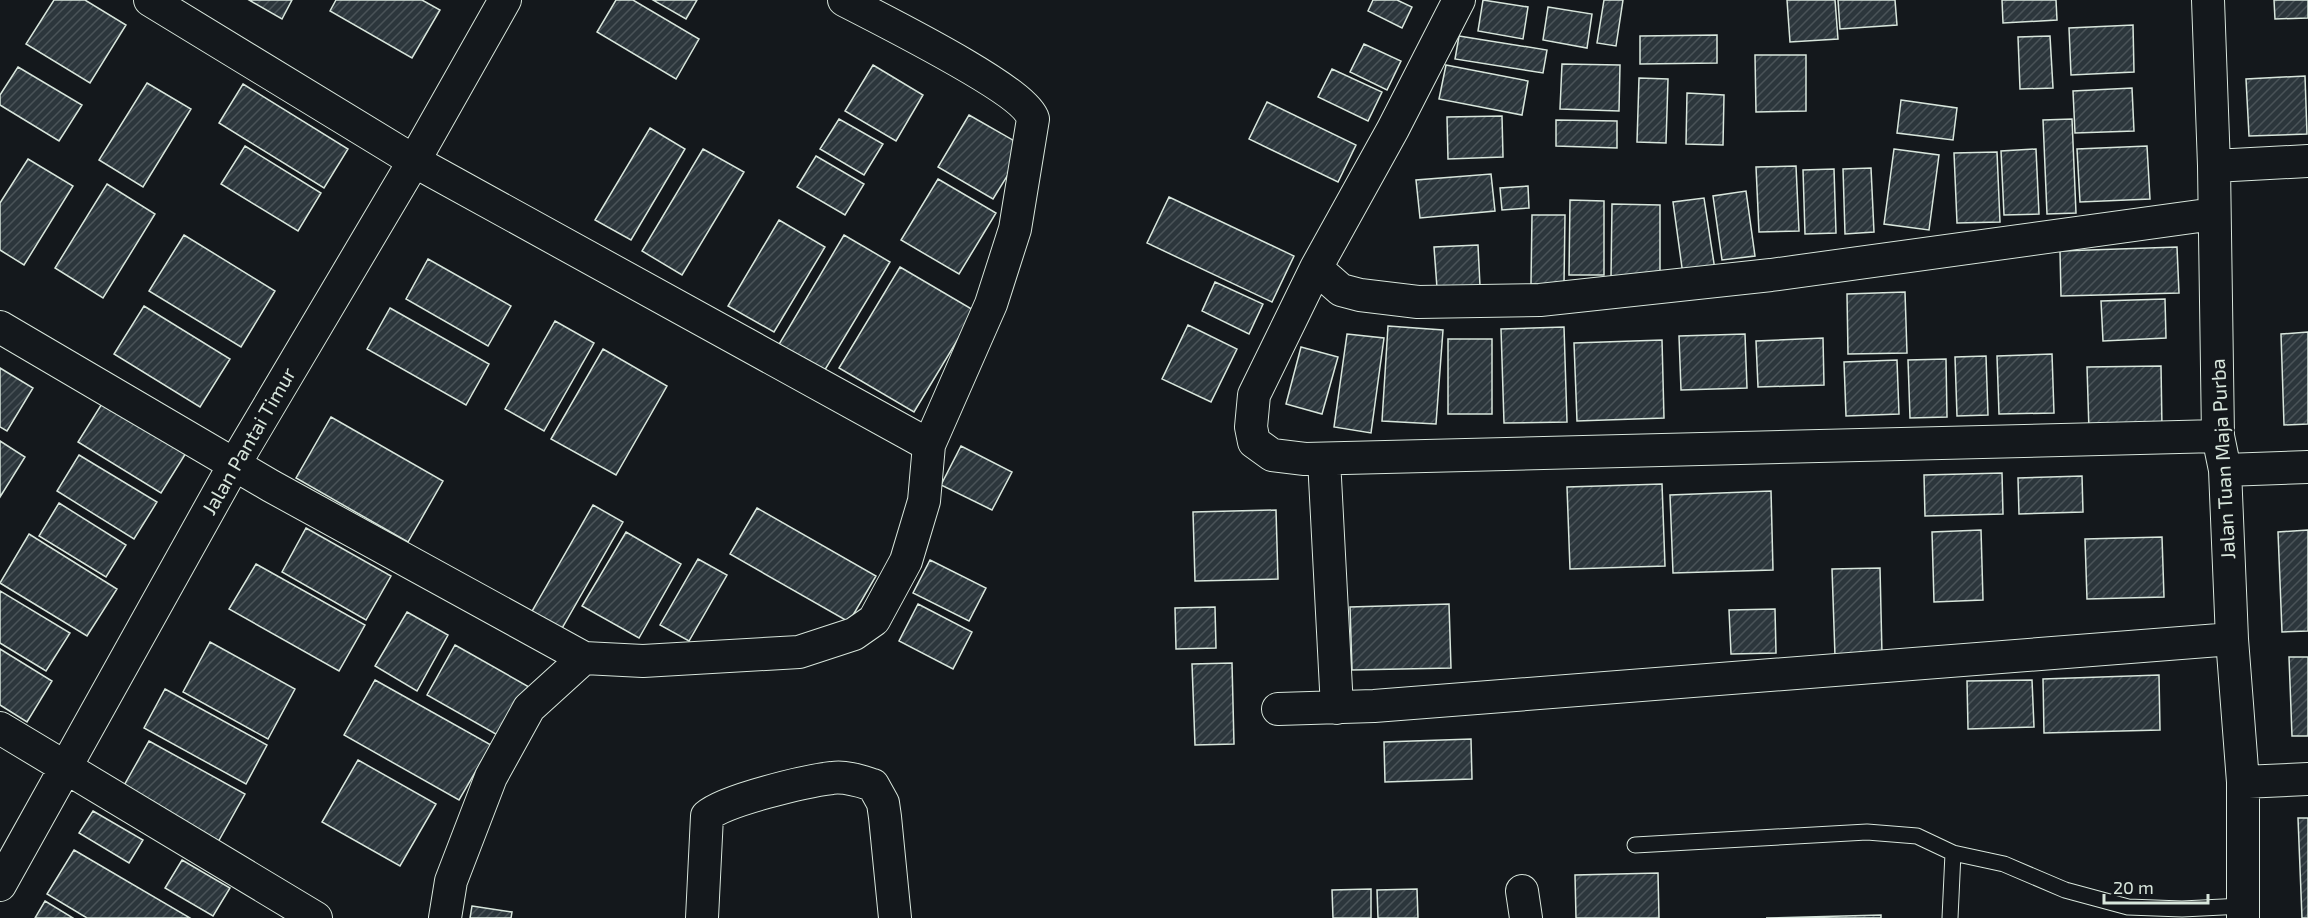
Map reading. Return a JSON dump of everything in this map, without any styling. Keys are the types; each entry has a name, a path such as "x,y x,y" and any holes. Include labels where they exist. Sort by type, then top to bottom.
{"street":[{"path":"150,0 414,161 929,445"},
{"name":"Jalan Pantai Timur","path":"0,885 234,465 414,161 505,0"},
{"path":"0,327 234,465 584,658 643,661 799,652 854,634 874,620 906,561 924,501 929,445 991,304 1015,229 1033,119 1027,107 993,82 844,0"},
{"path":"1459,0 1316,268 1254,395 1251,427 1254,442 1272,455 1324,459 2218,436"},
{"name":"Jalan Tuan Maja Purba","path":"2208,0 2214,165 2218,436 2225,470 2232,639 2243,782 2243,912"},
{"path":"2214,165 2308,161"},
{"path":"1316,268 1341,290 1360,295 1418,302 1540,300 1771,275 2214,214"},
{"path":"1324,459 1337,708"},
{"path":"2225,470 2308,467"},
{"path":"1278,709 1337,708 2232,639"},
{"path":"446,918 451,881 491,777 530,708 584,658"},
{"path":"0,728 66,765 316,918"},
{"path":"702,918 707,816 722,806 741,800 832,778 848,778 873,785 882,803 895,918"},
{"path":"2243,782 2308,779"}],"lane":[{"path":"1635,845 1867,832 1917,836 1953,853 2004,864 2065,890 2128,907 2243,912"},
{"path":"1950,918 1953,853"}],"building":[{"path":"54,0 85,0 126,25 90,83 26,44"},
{"path":"249,0 292,0 282,19"},
{"path":"336,0 422,0 440,10 412,58 330,11"},
{"path":"616,0 633,0 699,39 676,79 597,32"},
{"path":"653,0 697,0 686,19"},
{"path":"1373,0 1397,0 1412,7 1402,28 1368,11"},
{"path":"1483,0 1528,7 1523,39 1478,31"},
{"path":"1604,0 1623,0 1616,46 1597,43"},
{"path":"1787,0 1835,0 1838,39 1790,42"},
{"path":"1838,0 1895,0 1897,25 1840,29"},
{"path":"2002,0 2056,0 2057,20 2003,23"},
{"path":"2274,0 2308,0 2308,18 2275,19"},
{"path":"1548,7 1592,14 1587,48 1543,40"},
{"path":"2133,25 2134,72 2071,75 2069,28"},
{"path":"1717,35 1717,63 1640,64 1640,36"},
{"path":"1459,36 1547,50 1543,73 1455,59"},
{"path":"2050,36 2053,88 2020,89 2018,37"},
{"path":"1364,44 1401,61 1387,90 1350,72"},
{"path":"1755,55 1806,55 1806,111 1756,112"},
{"path":"1562,64 1620,65 1619,111 1560,109"},
{"path":"873,65 923,95 896,141 845,111"},
{"path":"1446,65 1528,81 1522,115 1439,99"},
{"path":"18,67 82,105 59,141 0,105 0,95"},
{"path":"1332,69 1382,92 1368,121 1318,97"},
{"path":"2305,76 2307,134 2249,136 2246,79"},
{"path":"1639,78 1668,79 1666,143 1637,142"},
{"path":"147,83 191,109 143,187 99,160"},
{"path":"243,84 348,149 324,188 219,123"},
{"path":"2132,88 2134,131 2075,133 2073,91"},
{"path":"1687,93 1724,95 1723,145 1686,144"},
{"path":"1901,100 1957,108 1953,140 1897,133"},
{"path":"1267,102 1356,145 1338,182 1249,139"},
{"path":"969,115 1025,147 993,199 938,167"},
{"path":"1502,116 1503,157 1448,159 1447,117"},
{"path":"839,119 883,144 864,175 820,149"},
{"path":"2072,119 2076,213 2047,214 2043,120"},
{"path":"1556,120 1617,121 1617,148 1556,146"},
{"path":"650,128 685,149 631,240 595,220"},
{"path":"245,146 321,193 298,231 221,184"},
{"path":"2147,146 2150,199 2080,202 2077,149"},
{"path":"703,149 744,172 682,275 642,251"},
{"path":"1894,149 1939,155 1929,230 1884,224"},
{"path":"2036,149 2039,214 2004,215 2001,151"},
{"path":"1997,152 2000,222 1957,223 1954,153"},
{"path":"816,156 864,184 845,215 797,187"},
{"path":"28,159 73,186 24,265 0,250 0,203"},
{"path":"1796,166 1799,231 1759,232 1756,167"},
{"path":"1871,168 1874,232 1845,234 1843,169"},
{"path":"1834,169 1836,233 1805,234 1803,170"},
{"path":"1491,174 1495,211 1420,218 1416,180"},
{"path":"938,179 996,213 959,274 901,240"},
{"path":"107,184 155,214 103,298 55,268"},
{"path":"1528,186 1529,208 1502,210 1500,188"},
{"path":"1746,191 1755,256 1722,260 1713,196"},
{"path":"1169,197 1294,256 1272,302 1147,243"},
{"path":"1704,198 1715,270 1683,275 1673,202"},
{"path":"1570,200 1604,201 1604,275 1569,275"},
{"path":"1612,204 1660,205 1660,279 1611,278"},
{"path":"1532,215 1565,215 1564,284 1531,284"},
{"path":"779,220 825,247 774,332 728,306"},
{"path":"184,235 275,291 241,347 149,291"},
{"path":"844,235 890,262 823,373 778,346"},
{"path":"1478,245 1480,286 1437,288 1434,247"},
{"path":"2177,247 2179,293 2061,296 2060,251"},
{"path":"428,259 511,306 488,346 406,299"},
{"path":"900,267 975,311 914,412 839,368"},
{"path":"1215,282 1263,304 1249,334 1202,311"},
{"path":"1905,292 1907,353 1848,354 1847,294"},
{"path":"2165,299 2166,338 2103,341 2101,301"},
{"path":"144,306 230,359 200,407 114,354"},
{"path":"390,308 489,364 466,405 367,349"},
{"path":"555,321 594,343 544,431 505,409"},
{"path":"1188,325 1237,349 1211,402 1162,379"},
{"path":"1388,326 1443,330 1436,424 1382,421"},
{"path":"1564,327 1567,422 1504,423 1501,329"},
{"path":"2308,332 2308,424 2284,425 2281,334"},
{"path":"1347,334 1384,338 1371,433 1334,427"},
{"path":"1745,334 1747,388 1681,390 1679,336"},
{"path":"1823,338 1824,385 1758,387 1756,341"},
{"path":"1448,339 1492,339 1492,414 1448,414"},
{"path":"1662,340 1664,418 1577,421 1574,343"},
{"path":"1301,347 1338,357 1322,414 1286,404"},
{"path":"603,349 667,386 616,475 551,439"},
{"path":"2052,354 2054,413 1999,414 1997,356"},
{"path":"1986,356 1988,415 1957,416 1955,357"},
{"path":"1946,359 1947,417 1910,418 1908,360"},
{"path":"1897,360 1899,414 1846,416 1844,362"},
{"path":"2161,366 2162,429 2089,431 2087,367"},
{"path":"0,368 33,388 7,431 0,427"},
{"path":"103,402 186,453 161,493 78,442"},
{"path":"331,417 443,481 408,542 296,478"},
{"path":"0,441 25,457 0,497"},
{"path":"961,446 1012,472 992,510 941,485"},
{"path":"79,455 157,502 134,539 57,491"},
{"path":"2002,473 2003,514 1925,516 1924,475"},
{"path":"2082,476 2083,512 2019,514 2018,478"},
{"path":"1662,484 1665,566 1570,569 1567,487"},
{"path":"1771,491 1773,570 1673,573 1670,495"},
{"path":"59,503 126,545 106,577 39,536"},
{"path":"593,505 623,522 561,630 531,613"},
{"path":"757,508 876,576 849,622 730,554"},
{"path":"1276,510 1278,579 1195,581 1193,512"},
{"path":"306,528 391,576 366,620 282,572"},
{"path":"1981,530 1983,600 1934,602 1932,532"},
{"path":"2308,530 2308,631 2282,632 2278,532"},
{"path":"626,532 681,564 639,638 582,606"},
{"path":"29,534 117,589 87,636 0,583"},
{"path":"2162,537 2164,597 2087,599 2085,539"},
{"path":"698,559 727,575 689,641 660,625"},
{"path":"930,560 986,588 969,621 913,593"},
{"path":"256,564 365,625 339,671 229,609"},
{"path":"1880,568 1882,655 1835,656 1832,569"},
{"path":"0,591 70,633 46,671 0,643"},
{"path":"918,604 972,632 953,669 899,641"},
{"path":"1449,604 1451,668 1352,670 1350,607"},
{"path":"1215,607 1216,648 1176,649 1175,608"},
{"path":"1775,609 1776,653 1731,654 1729,610"},
{"path":"407,612 448,635 417,691 375,666"},
{"path":"210,642 295,689 268,739 183,692"},
{"path":"455,645 529,687 501,737 427,695"},
{"path":"0,649 52,681 27,722 0,705"},
{"path":"2289,657 2308,657 2308,736 2292,736"},
{"path":"1232,663 1234,744 1195,745 1192,664"},
{"path":"2159,675 2160,730 2044,733 2043,679"},
{"path":"375,680 491,745 459,800 344,735"},
{"path":"2032,680 2034,727 1968,729 1967,681"},
{"path":"165,689 267,745 246,784 144,728"},
{"path":"1471,739 1472,779 1385,782 1384,742"},
{"path":"149,741 245,794 218,842 122,789"},
{"path":"358,760 436,804 400,866 322,822"},
{"path":"93,811 143,840 129,863 79,833"},
{"path":"2298,818 2308,818 2308,918 2302,918"},
{"path":"74,850 190,918 87,918 47,894"},
{"path":"182,860 230,888 213,916 165,888"},
{"path":"1658,873 1659,918 1576,918 1575,875"},
{"path":"1371,889 1371,918 1333,918 1332,890"},
{"path":"1417,889 1418,918 1378,918 1377,890"},
{"path":"45,901 73,918 35,918"},
{"path":"472,906 512,912 511,918 470,918"},
{"path":"1881,915 1881,918 1766,918"}]}
